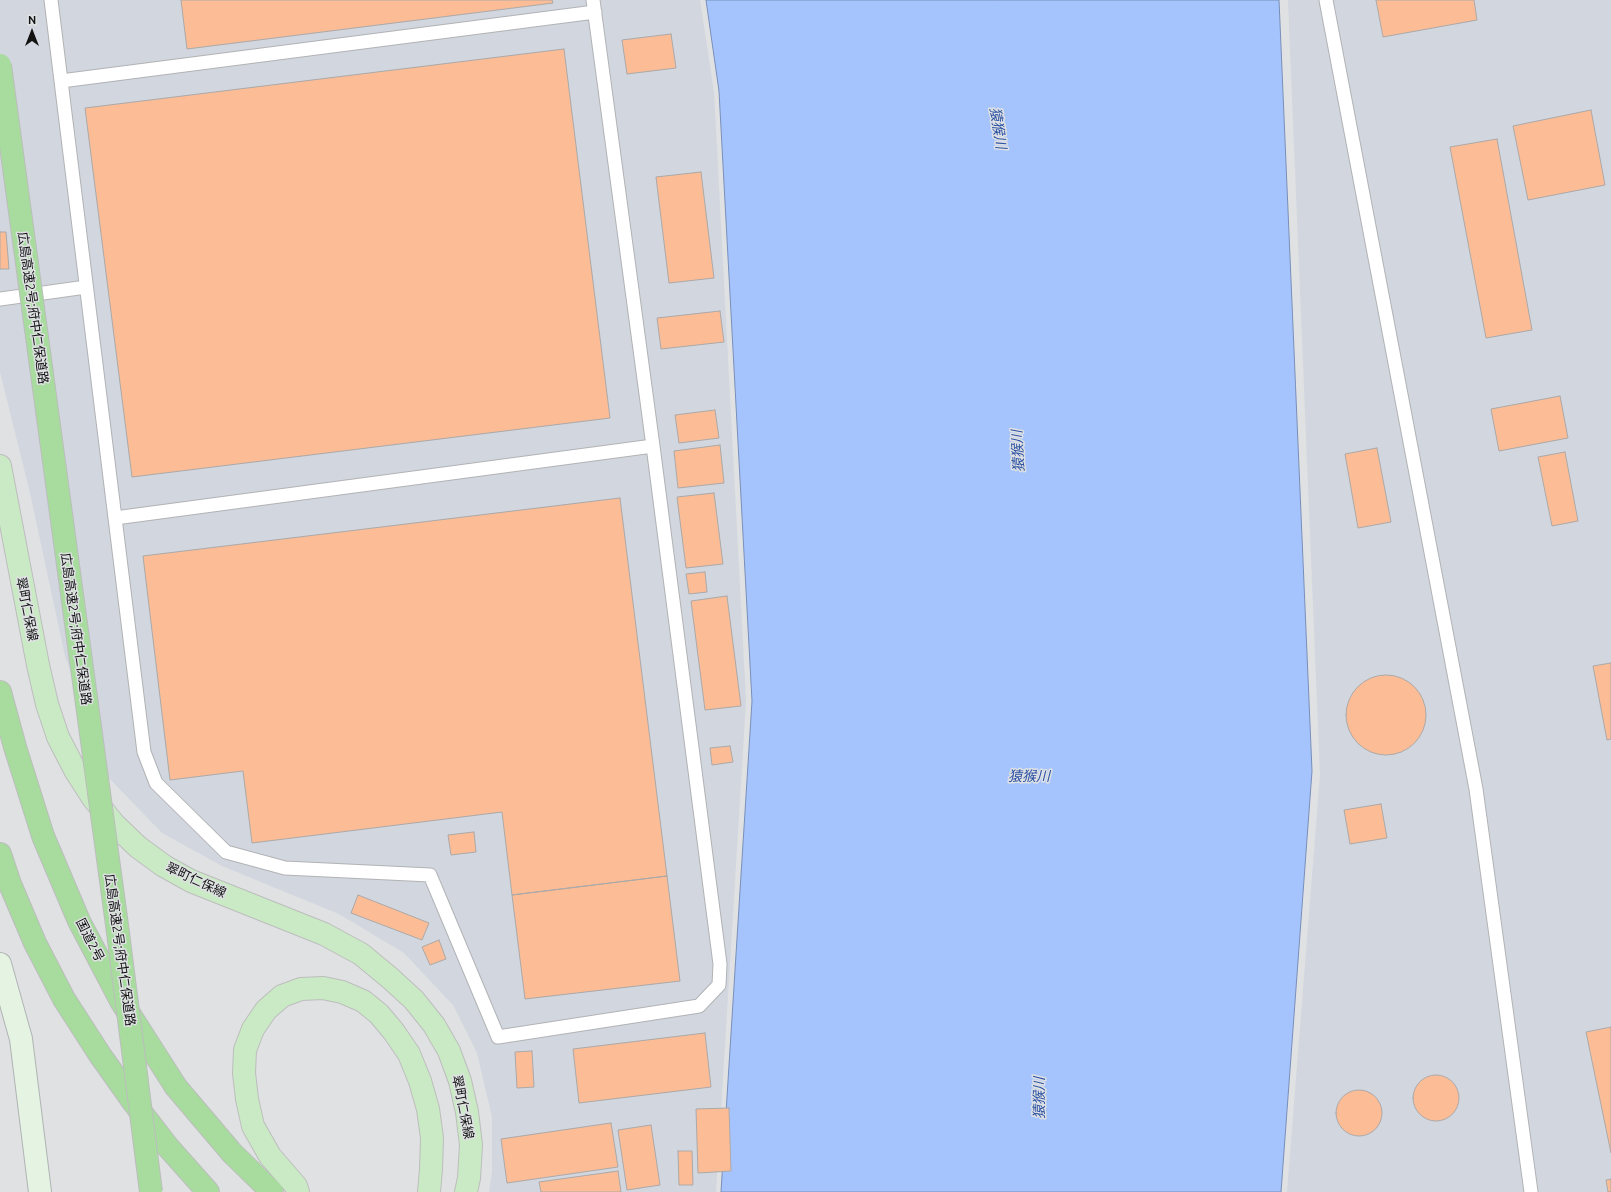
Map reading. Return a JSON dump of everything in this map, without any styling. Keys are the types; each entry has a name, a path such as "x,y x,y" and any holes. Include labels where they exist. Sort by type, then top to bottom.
{"highway":[{"name":"広島高速2号;府中仁保道路","path":"0,65 117,925 151,1192"},
{"name":"国道2号","path":"0,692 15,747 43,836 79,921 121,1001 176,1087 232,1153 272,1192"},
{"path":"0,854 10,884 35,943 64,1000 134,1103 168,1147 208,1192"}],"main road":[{"name":"翠町仁保線","path":"0,466 38,665 47,704 58,737 75,770 93,798 114,824 138,848 164,866 191,881 324,934 361,954 414,1000 434,1025 449,1051 460,1081 467,1112 471,1145 469,1178 466,1192"},
{"path":"298,1192 296,1186 270,1156 253,1126 247,1099 244,1073 245,1050 253,1028 266,1010 282,996 301,990 323,988 342,992 362,1001 380,1014 409,1054 420,1081 429,1116 432,1138 431,1169 428,1192"}],"street":[{"path":"0,964 21,1039 40,1192"}],"lane":[{"path":"51,0 86,287 144,752 156,783 226,852 285,868 430,875 498,1037 699,1006 719,985 720,964 594,6 61,81"},
{"path":"1326,0 1476,789 1531,1192"},
{"path":"0,299 86,287"},
{"path":"115,518 653,446"}],"shaded area":[{"path":"0,0 700,0 714,92 746,701 716,1192 489,1192 492,1172 492,1117 477,1053 453,1005 404,953 339,914 222,866 162,833 109,778 65,656 30,493 0,372"},
{"path":"1288,0 1611,0 1611,1192 1287,1192 1320,775"}],"water":[{"name":"猿猴川","path":"706,0 1279,0 1312,771 1281,1192 721,1192 752,701 719,91"}],"building":[{"path":"181,0 552,0 553,3 187,49"},
{"path":"1376,0 1474,0 1477,20 1383,37"},
{"path":"671,34 676,68 627,74 622,40"},
{"path":"564,49 610,418 132,477 85,108"},
{"path":"1591,110 1605,185 1528,200 1513,126"},
{"path":"1497,139 1532,330 1486,338 1450,147"},
{"path":"701,172 714,278 669,283 656,177"},
{"path":"0,232 6,232 9,269 0,269"},
{"path":"720,311 724,342 661,349 657,318"},
{"path":"1560,396 1568,438 1499,451 1491,409"},
{"path":"715,410 719,438 679,443 675,415"},
{"path":"720,445 724,483 678,488 674,451"},
{"path":"1377,448 1391,522 1358,528 1345,454"},
{"path":"1565,452 1578,521 1552,526 1538,457"},
{"path":"714,493 723,564 686,568 677,497"},
{"path":"620,498 667,876 512,895 502,812 252,843 243,771 170,780 143,556"},
{"path":"705,572 707,592 689,594 686,574"},
{"path":"727,596 741,706 705,710 691,601"},
{"path":"1611,663 1611,739 1607,740 1593,666"},
{"path":"1386,675 1401,678 1414,687 1423,700 1426,715 1423,730 1414,743 1401,752 1386,755 1371,752 1358,743 1349,730 1346,715 1349,700 1358,687 1371,678"},
{"path":"730,746 733,762 712,765 710,748"},
{"path":"1381,804 1387,838 1350,844 1344,810"},
{"path":"474,832 476,852 451,855 448,835"},
{"path":"667,876 680,981 525,999 512,895"},
{"path":"358,895 429,923 422,940 351,913"},
{"path":"439,940 446,959 430,965 422,947"},
{"path":"1611,1027 1611,1153 1586,1032"},
{"path":"705,1033 711,1087 579,1103 573,1049"},
{"path":"532,1051 534,1087 517,1088 515,1052"},
{"path":"1436,1075 1449,1079 1455,1085 1459,1098 1455,1111 1449,1117 1436,1121 1423,1117 1417,1111 1413,1098 1417,1085 1423,1079"},
{"path":"1359,1090 1372,1094 1378,1100 1382,1113 1378,1126 1372,1132 1359,1136 1346,1132 1340,1126 1336,1113 1340,1100 1346,1094"},
{"path":"729,1108 731,1171 698,1173 696,1109"},
{"path":"611,1123 618,1167 507,1183 501,1139"},
{"path":"651,1125 660,1185 627,1190 618,1130"},
{"path":"678,1151 692,1151 693,1185 679,1185"},
{"path":"618,1171 621,1192 541,1192 539,1182"},
{"path":"1611,1179 1611,1192 1608,1192 1606,1180"}]}
